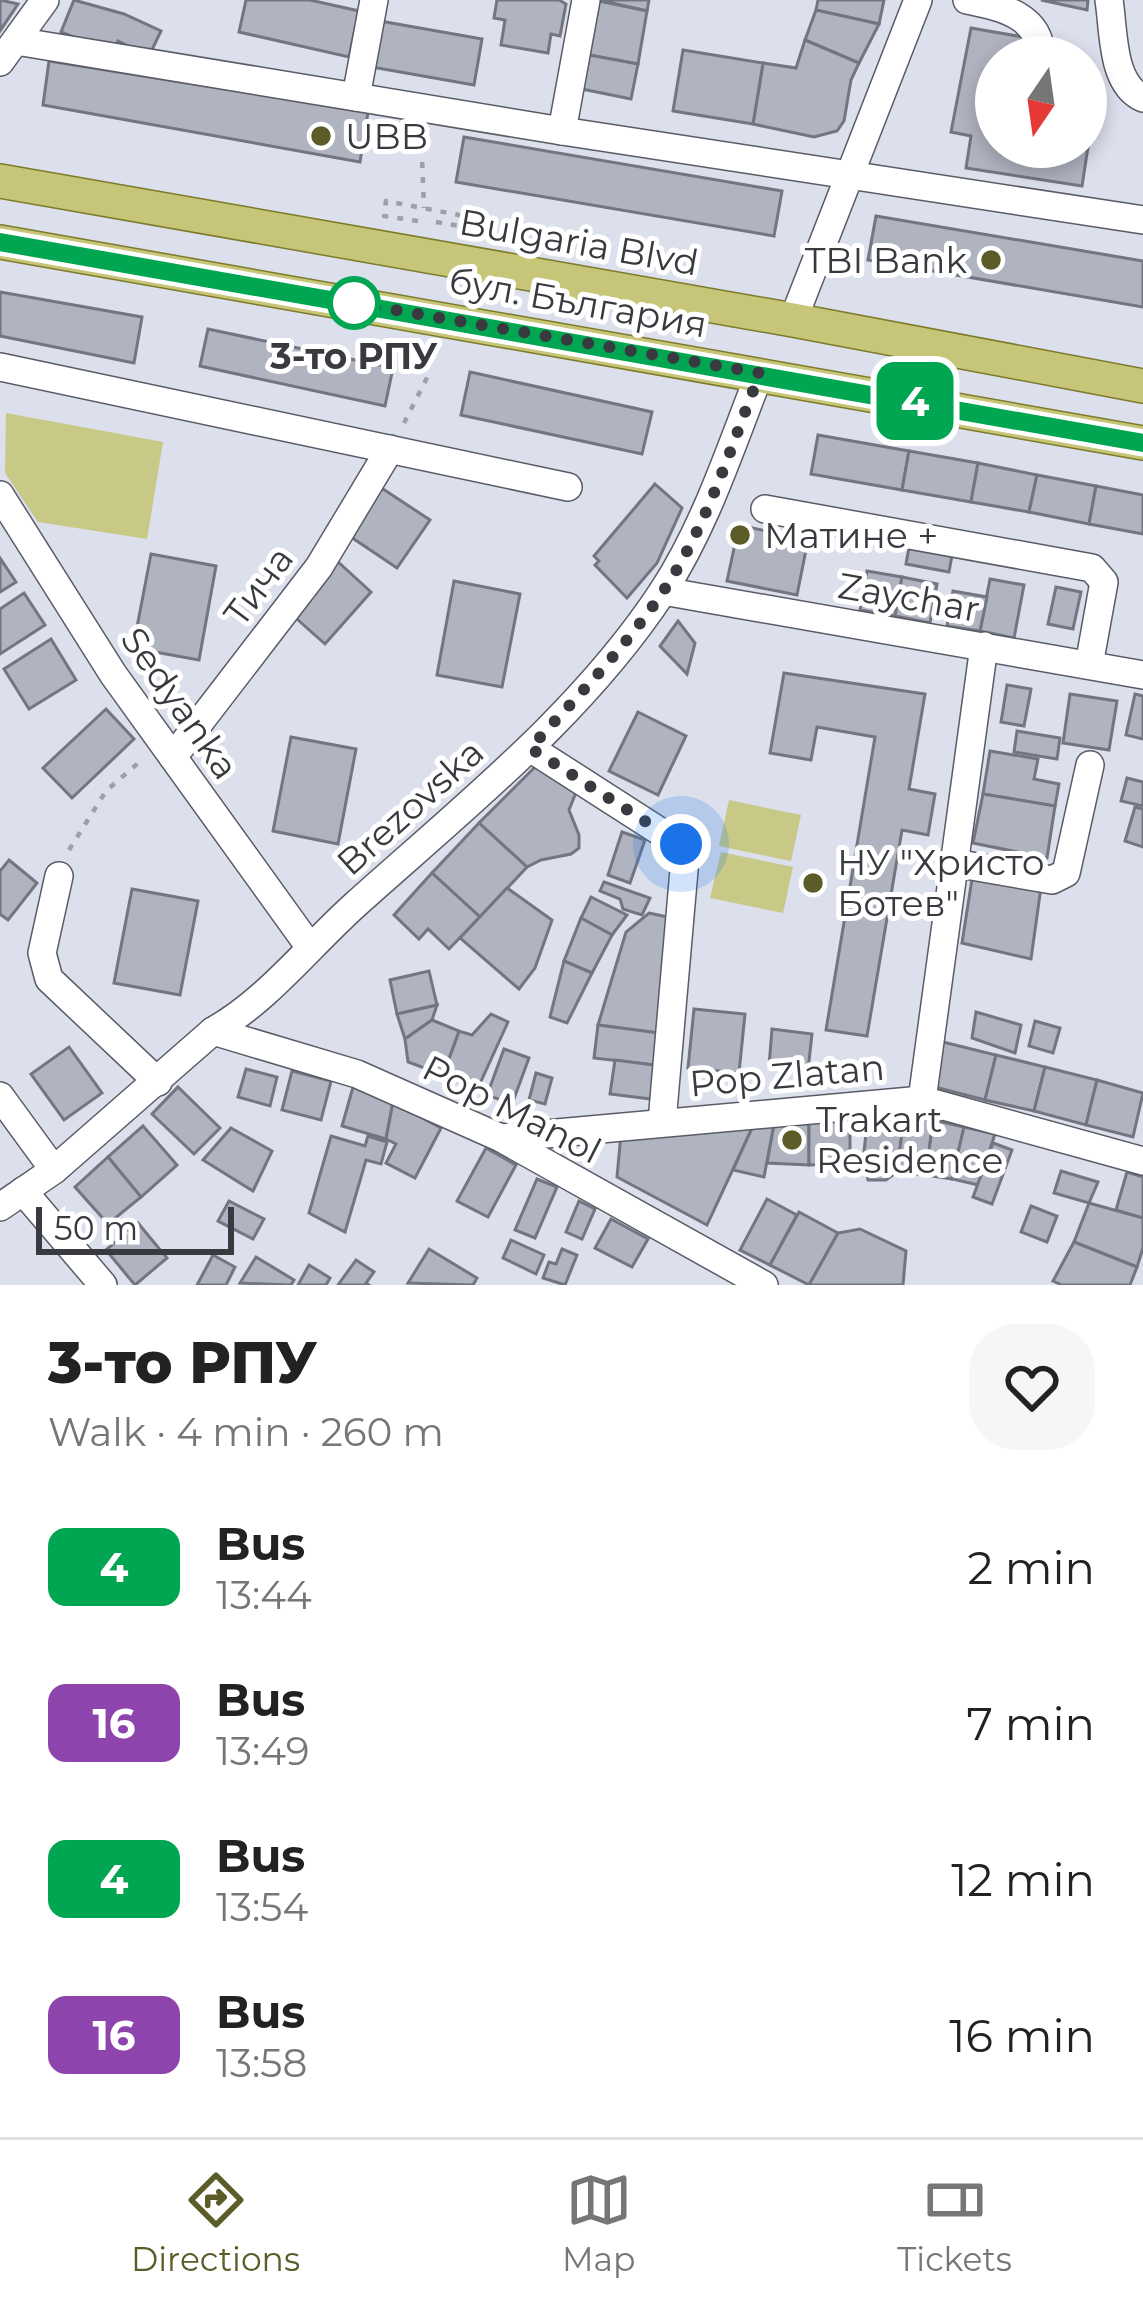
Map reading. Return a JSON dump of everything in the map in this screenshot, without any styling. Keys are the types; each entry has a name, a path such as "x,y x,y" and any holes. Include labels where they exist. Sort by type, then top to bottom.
{"main road":[{"name":"Bulgaria Blvd","path":"0,181 1143,386"},
{"name":"бул. България","path":"0,242 1143,443"}],"street":[{"path":"45,0 8,51 356,97 1143,220"},
{"path":"356,97 374,0"},
{"path":"562,131 586,0"},
{"path":"793,320 918,0"},
{"path":"967,0 999,6 1031,23 1037,36"},
{"path":"1108,0 1122,80 1131,93 1143,98"},
{"path":"0,367 568,487"},
{"name":"Brezovska","path":"12,1199 54,1170 213,1031 243,1014 309,946 530,748 604,668 663,591 712,493 760,373"},
{"name":"Тича","path":"168,751 319,567 390,449"},
{"name":"Sedyanka","path":"0,495 113,674 309,946"},
{"path":"765,508 1092,568 1104,582 1089,665"},
{"name":"Zaychar","path":"663,591 1143,675"},
{"path":"922,1100 984,646"},
{"path":"530,748 681,844 685,870 662,1122"},
{"path":"954,863 1052,880 1066,873 1090,765"},
{"path":"59,876 42,952 50,979 158,1082"},
{"name":"Pop Manol","path":"213,1031 357,1074 501,1138 764,1285"},
{"path":"0,1096 54,1170"},
{"name":"Pop Zlatan","path":"501,1138 922,1100 1143,1161"},
{"path":"12,1199 103,1285"}],"path":[{"path":"419,108 424,208"},
{"path":"418,220 384,216 386,202 485,220 483,230 436,223"},
{"path":"390,449 431,370"},
{"path":"59,876 106,791 125,771 168,751"}],"green space":[{"path":"6,413 163,442 147,539 38,522 5,473"},
{"path":"729,800 801,815 791,861 719,846"},
{"path":"721,852 793,867 783,913 710,898"}],"building":[{"path":"0,0 18,4 0,31"},
{"path":"74,0 161,31 149,56 118,41 113,53 61,32"},
{"path":"246,0 310,0 359,11 349,57 239,32"},
{"path":"497,0 566,4 560,36 551,34 548,53 501,45 505,20 494,18"},
{"path":"599,0 649,0 647,11"},
{"path":"818,0 884,0 879,24 816,10"},
{"path":"1041,0 1088,0 1087,10"},
{"path":"599,1 647,11 638,64 589,55"},
{"path":"816,10 879,24 859,63 805,40"},
{"path":"380,21 482,39 474,85 372,67"},
{"path":"971,28 1017,36 975,36 975,168 1085,168 1082,186 966,168 971,136 951,132"},
{"path":"805,40 859,63 844,121 837,131 814,137 753,124 763,63 796,68"},
{"path":"683,50 763,63 753,124 673,111"},
{"path":"589,55 638,64 631,99 582,89"},
{"path":"49,61 368,112 360,162 43,105"},
{"path":"464,137 782,191 774,236 456,182"},
{"path":"876,216 1143,261 1143,307 868,260"},
{"path":"0,292 142,317 134,363 0,336"},
{"path":"208,329 393,368 385,406 200,366"},
{"path":"470,372 652,412 642,454 461,415"},
{"path":"818,435 909,451 902,490 811,474"},
{"path":"909,451 978,463 971,502 902,490"},
{"path":"978,463 1037,475 1029,512 971,502"},
{"path":"1037,475 1096,486 1089,524 1029,512"},
{"path":"655,484 682,508 657,563 627,598 595,565 599,561 594,556"},
{"path":"377,485 430,520 397,568 345,533"},
{"path":"1096,486 1143,495 1143,534 1089,524"},
{"path":"739,525 808,540 797,595 727,581"},
{"path":"910,542 953,550 949,572 906,564"},
{"path":"151,554 216,566 199,660 133,648"},
{"path":"0,558 16,582 0,592"},
{"path":"336,560 371,592 325,644 289,612"},
{"path":"867,571 902,577 895,616 860,610"},
{"path":"902,577 937,584 930,623 895,616"},
{"path":"990,579 1024,585 1014,638 980,631"},
{"path":"454,581 520,594 502,687 437,675"},
{"path":"1056,587 1081,592 1073,629 1048,624"},
{"path":"953,591 987,597 980,631 947,626"},
{"path":"24,593 45,625 0,654 0,609"},
{"path":"678,621 695,643 687,674 660,646"},
{"path":"51,639 76,680 29,709 4,669"},
{"path":"784,673 925,694 909,789 935,794 928,835 902,830 867,1036 826,1030 875,737 817,727 811,760 770,753"},
{"path":"1007,685 1031,689 1024,726 1001,722"},
{"path":"1070,694 1117,701 1109,750 1063,743"},
{"path":"1135,694 1143,696 1143,739 1126,735"},
{"path":"106,709 134,739 72,798 43,768"},
{"path":"638,712 686,736 658,795 609,771"},
{"path":"1017,731 1060,738 1057,759 1014,752"},
{"path":"291,737 356,749 338,844 273,831"},
{"path":"990,751 1038,759 1034,779 1059,784 1055,806 983,794"},
{"path":"540,762 579,785 569,810 579,848 527,867 479,823"},
{"path":"1127,778 1143,782 1143,806 1121,801"},
{"path":"983,794 1055,806 1047,858 973,843"},
{"path":"1135,807 1143,809 1143,847 1125,841"},
{"path":"479,823 527,867 480,917 432,873"},
{"path":"622,832 645,840 630,883 608,875"},
{"path":"9,860 37,883 8,920 0,914 0,871"},
{"path":"432,873 480,917 449,949 428,929 419,939 394,915"},
{"path":"972,879 1041,887 1031,959 962,943"},
{"path":"604,882 650,898 642,915 623,909 620,899 600,891"},
{"path":"507,888 552,920 535,968 519,989 460,938"},
{"path":"132,889 198,901 180,995 114,983"},
{"path":"591,897 627,915 612,935 581,918"},
{"path":"649,913 672,918 659,1033 598,1025 626,932"},
{"path":"581,918 612,935 592,973 564,961"},
{"path":"564,961 592,973 567,1023 550,1017"},
{"path":"429,971 437,1005 397,1014 390,980"},
{"path":"437,1005 432,1020 405,1039 397,1014"},
{"path":"694,1009 745,1014 739,1073 688,1068"},
{"path":"976,1012 1021,1025 1015,1053 972,1038"},
{"path":"491,1014 508,1022 477,1090 443,1075 459,1031 472,1035"},
{"path":"432,1020 459,1031 443,1075 408,1062 405,1039"},
{"path":"1035,1021 1060,1028 1053,1053 1029,1046"},
{"path":"598,1025 659,1033 654,1065 594,1058"},
{"path":"772,1029 812,1034 808,1070 769,1066"},
{"path":"943,1042 996,1055 985,1100 931,1086"},
{"path":"69,1047 102,1093 64,1120 31,1074"},
{"path":"504,1049 529,1058 512,1104 487,1095"},
{"path":"996,1055 1045,1067 1034,1111 985,1100"},
{"path":"615,1060 654,1065 651,1099 610,1094"},
{"path":"1045,1067 1097,1080 1086,1125 1034,1111"},
{"path":"246,1069 277,1077 270,1106 238,1097"},
{"path":"292,1071 331,1081 321,1120 282,1110"},
{"path":"536,1073 552,1078 545,1104 529,1100"},
{"path":"1097,1080 1143,1093 1133,1137 1086,1125"},
{"path":"178,1087 220,1128 194,1154 152,1114"},
{"path":"353,1087 393,1102 386,1139 342,1126"},
{"path":"393,1102 441,1128 415,1178 386,1163 396,1144 386,1139"},
{"path":"904,1117 897,1172 886,1180 868,1180 863,1161 867,1124"},
{"path":"904,1117 933,1120 926,1175 897,1172"},
{"path":"933,1120 964,1127 952,1179 926,1175"},
{"path":"809,1122 809,1165 767,1163 774,1124"},
{"path":"809,1122 850,1122 850,1157 837,1164 809,1165"},
{"path":"754,1124 707,1225 617,1177 621,1134"},
{"path":"754,1124 774,1124 764,1177 733,1170"},
{"path":"143,1126 177,1165 141,1197 108,1157"},
{"path":"964,1127 995,1134 978,1185 952,1179"},
{"path":"231,1128 272,1151 253,1191 203,1160"},
{"path":"331,1136 365,1146 368,1136 387,1142 381,1164 366,1160 345,1232 309,1213"},
{"path":"993,1143 1012,1150 992,1204 973,1197"},
{"path":"486,1148 516,1165 488,1217 457,1201"},
{"path":"108,1157 141,1197 108,1224 75,1187"},
{"path":"1061,1171 1098,1182 1089,1203 1054,1193"},
{"path":"1127,1172 1143,1177 1143,1218 1116,1210"},
{"path":"537,1179 557,1187 535,1238 515,1230"},
{"path":"767,1199 797,1215 770,1265 740,1250"},
{"path":"229,1201 264,1219 253,1239 218,1221"},
{"path":"579,1201 595,1209 582,1239 566,1232"},
{"path":"1089,1203 1143,1218 1143,1248 1137,1267 1074,1242"},
{"path":"1031,1206 1057,1216 1047,1242 1021,1232"},
{"path":"799,1212 838,1233 809,1285 770,1265"},
{"path":"611,1219 648,1239 632,1267 595,1248"},
{"path":"138,1223 167,1258 135,1285 106,1250"},
{"path":"860,1229 906,1251 903,1285 809,1285 838,1233"},
{"path":"511,1240 544,1255 536,1274 503,1258"},
{"path":"1074,1242 1137,1267 1130,1285 1053,1281"},
{"path":"429,1249 477,1278 473,1285 408,1283"},
{"path":"562,1249 577,1255 565,1285 543,1278 549,1262 556,1264"},
{"path":"213,1255 235,1267 226,1285 197,1285"},
{"path":"256,1257 294,1280 291,1285 240,1283"},
{"path":"356,1260 374,1272 369,1285 338,1285"},
{"path":"309,1265 330,1278 326,1285 298,1285"}],"bus line":[{"name":"4","path":"0,242 1143,443"}],"place":[{"name":"UBB","path":"321,136"},
{"name":"TBI Bank","path":"991,260"},
{"name":"3-то РПУ","path":"354,303"},
{"name":"Матине +","path":"740,535"},
{"name":"НУ \"Христо Ботев\"","path":"813,883"},
{"name":"Trakart Residence","path":"792,1140"}],"route":[{"path":"354,303 760,373 712,493 663,591 604,668 530,748 681,844"}]}
